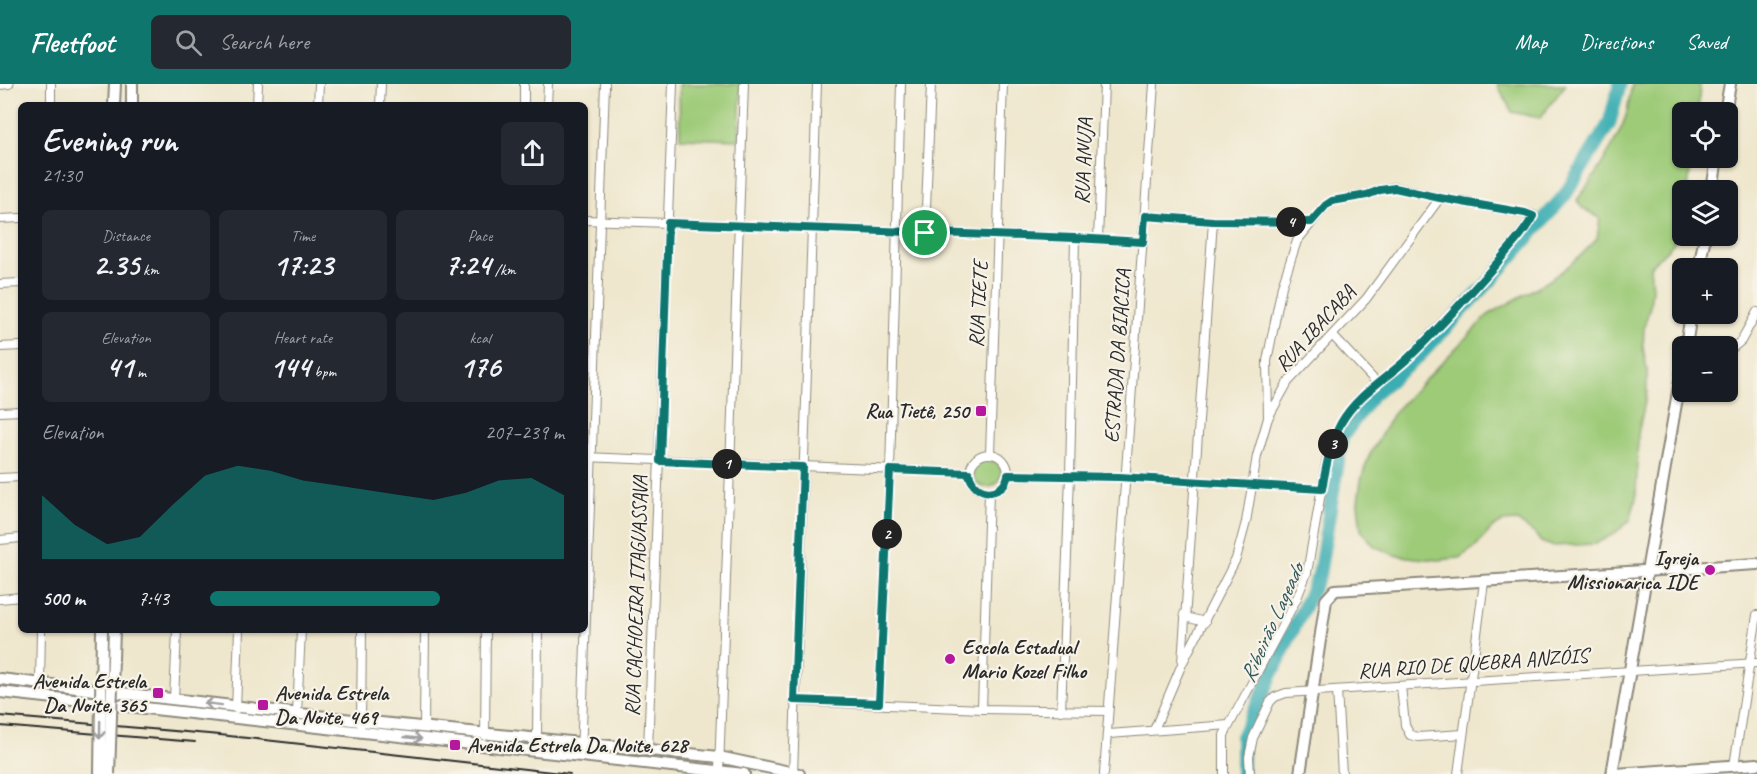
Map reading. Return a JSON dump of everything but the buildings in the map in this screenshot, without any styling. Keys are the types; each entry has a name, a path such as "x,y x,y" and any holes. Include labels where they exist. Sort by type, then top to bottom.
{"street":[{"path":"0,85 9,84"},
{"path":"51,84 51,102"},
{"path":"114,102 115,84"},
{"path":"132,84 132,102"},
{"path":"258,84 258,102"},
{"path":"318,102 319,84"},
{"path":"380,102 381,84"},
{"path":"524,84 524,102"},
{"path":"547,102 548,84"},
{"path":"588,499 605,84"},
{"name":"RUA CACHOEIRA ITAGUASSAVA","path":"648,750 673,84"},
{"path":"718,770 744,84"},
{"path":"0,679 174,700 236,713 297,714 361,726 424,727 485,739 537,739 582,750 648,750 719,757 795,773 794,700 817,84"},
{"path":"879,703 890,470 901,84"},
{"path":"925,233 931,84"},
{"name":"RUA TIETE","path":"990,453 1003,84"},
{"name":"RUA ANUJA","path":"1098,239 1104,84"},
{"name":"ESTRADA DA BIACICA","path":"1104,774 1154,84"},
{"path":"1727,102 1730,84"},
{"path":"1224,774 1222,743 1229,725 1297,598 1307,573 1327,458 1340,425 1359,399 1422,344 1477,286 1520,236 1533,215 1440,198 1403,188 1388,188 1367,195 1332,201 1326,205 1297,242 1282,286 1267,361 1268,418"},
{"name":"RUA IBACABA","path":"1154,730 1182,663 1236,559 1243,537 1257,456 1268,418 1288,382 1366,299 1440,198"},
{"path":"1145,216 1213,221 1311,222"},
{"path":"0,219 18,218"},
{"path":"588,220 1143,242"},
{"path":"1182,663 1213,221"},
{"path":"1061,711 1070,476 1075,238"},
{"path":"0,284 18,283"},
{"path":"1738,343 1757,312"},
{"path":"1333,336 1378,384"},
{"path":"0,347 18,346"},
{"path":"1267,392 1280,397"},
{"path":"1676,402 1629,671 1614,774 1757,764"},
{"path":"0,412 18,411"},
{"path":"990,453 1005,462 1008,475 1000,489 989,492 978,489 973,484 969,473 973,461 983,454 990,453"},
{"path":"589,457 969,473"},
{"path":"1008,475 1127,477 1322,489"},
{"path":"0,478 18,477"},
{"path":"982,709 989,492"},
{"path":"0,540 18,538"},
{"path":"1300,774 1326,600 1331,592 1338,589 1757,564"},
{"path":"1458,774 1484,582"},
{"path":"0,599 18,597"},
{"path":"1184,614 1204,622"},
{"path":"1734,766 1753,663 1757,615"},
{"path":"40,683 41,633"},
{"path":"100,774 102,633"},
{"path":"109,774 114,633"},
{"path":"174,700 177,633"},
{"path":"236,713 239,633"},
{"path":"297,714 301,633"},
{"path":"361,726 362,633"},
{"path":"424,727 425,633"},
{"path":"485,739 486,633"},
{"path":"537,739 538,633"},
{"path":"582,750 585,633"},
{"name":"RUA RIO DE QUEBRA ANZÓIS","path":"1250,774 1250,746 1270,702 1275,697 1286,693 1753,663"},
{"path":"1401,686 1405,726 1410,735 1418,737 1463,734"},
{"path":"1337,690 1342,774"},
{"path":"0,692 236,713 485,739 582,750 744,774"},
{"path":"794,700 982,709 1108,711"},
{"path":"1108,734 1229,725"}],"green space":[{"path":"679,84 741,84 739,140 680,138"},
{"path":"1497,84 1566,84 1540,118 1512,112"},
{"path":"1632,84 1700,84 1699,102 1672,102 1672,168 1690,168 1689,180 1672,180 1672,245 1650,266 1652,289 1644,327 1643,348 1647,370 1647,392 1638,434 1636,499 1630,520 1614,534 1595,544 1552,546 1541,542 1535,534 1517,521 1502,522 1491,529 1477,546 1459,558 1438,560 1394,555 1374,546 1361,530 1358,503 1361,480 1368,458 1394,412 1488,315 1548,281 1566,268 1597,239 1600,218 1582,208 1577,200 1598,170 1619,133 1627,112"},
{"path":"987,459 997,463 1001,473 997,483 987,487 977,483 973,473 977,463"}],"waterway":[{"name":"Ribeirão Lageado","path":"1242,774 1242,737 1319,575 1342,437 1373,394 1419,356 1492,279 1565,195 1609,124 1620,84"}],"railway":[{"path":"0,716 220,735 570,774"},
{"path":"0,726 195,742"}],"place":[{"name":"Rua Tietê, 250","path":"981,411"},
{"name":"Igreja Missionarica IDE","path":"1710,570"},
{"name":"Escola Estadual Mario Kozel Filho","path":"950,659"},
{"name":"Avenida Estrela Da Noite, 365","path":"158,693"},
{"name":"Avenida Estrela Da Noite, 469","path":"263,705"},
{"name":"Avenida Estrela Da Noite, 628","path":"455,745"}],"route":[{"path":"1388,188 1403,188 1440,198 1533,215 1513,244 1477,286 1406,360 1359,399 1349,411 1340,425 1327,458 1322,489 1253,483 1119,477 1008,475 1000,489 983,492 973,484 969,473 890,470 879,703 794,700 803,467 660,461 668,223 925,233 1143,242 1145,216 1213,221 1311,222 1319,211 1332,201 1367,195 1388,188"}]}
